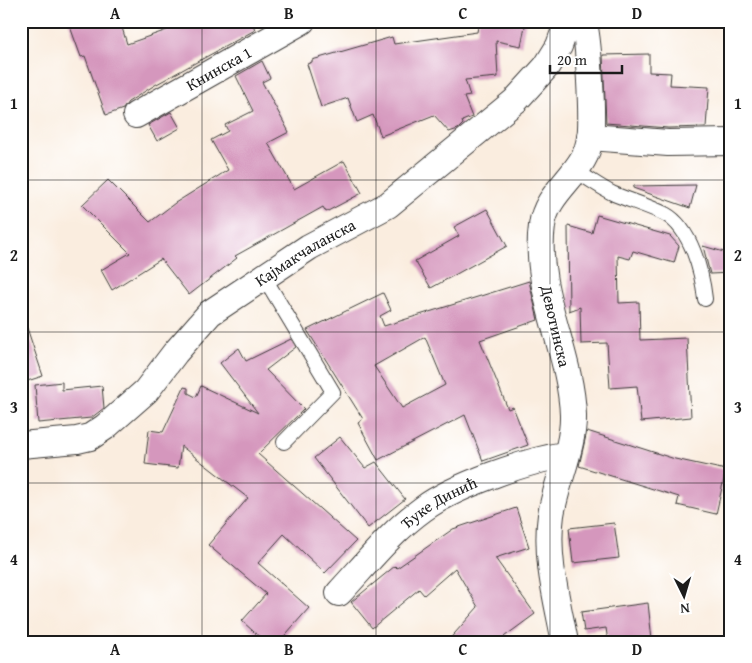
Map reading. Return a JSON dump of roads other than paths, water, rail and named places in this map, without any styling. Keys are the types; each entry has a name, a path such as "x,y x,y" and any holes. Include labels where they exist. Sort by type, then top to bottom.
{"street":[{"name":"Книнска 1","path":"136,115 302,21"},
{"name":"Кајмакчаланска","path":"21,445 77,440 90,437 105,427 146,391 174,353 210,313 309,247 388,205 514,101 546,67 558,46 568,21"},
{"name":"Девотинска","path":"565,642 549,548 551,514 570,440 573,417 571,389 543,274 540,244 544,214 583,159 590,138 589,72 583,21"},
{"path":"590,138 668,144 731,142"},
{"name":"Ђуке Динић","path":"339,593 401,528 424,508 495,475 543,458 565,454"}],"lane":[{"path":"574,170 612,193 666,215 692,248 699,264 705,299"},
{"path":"264,277 333,392 284,442"}]}
